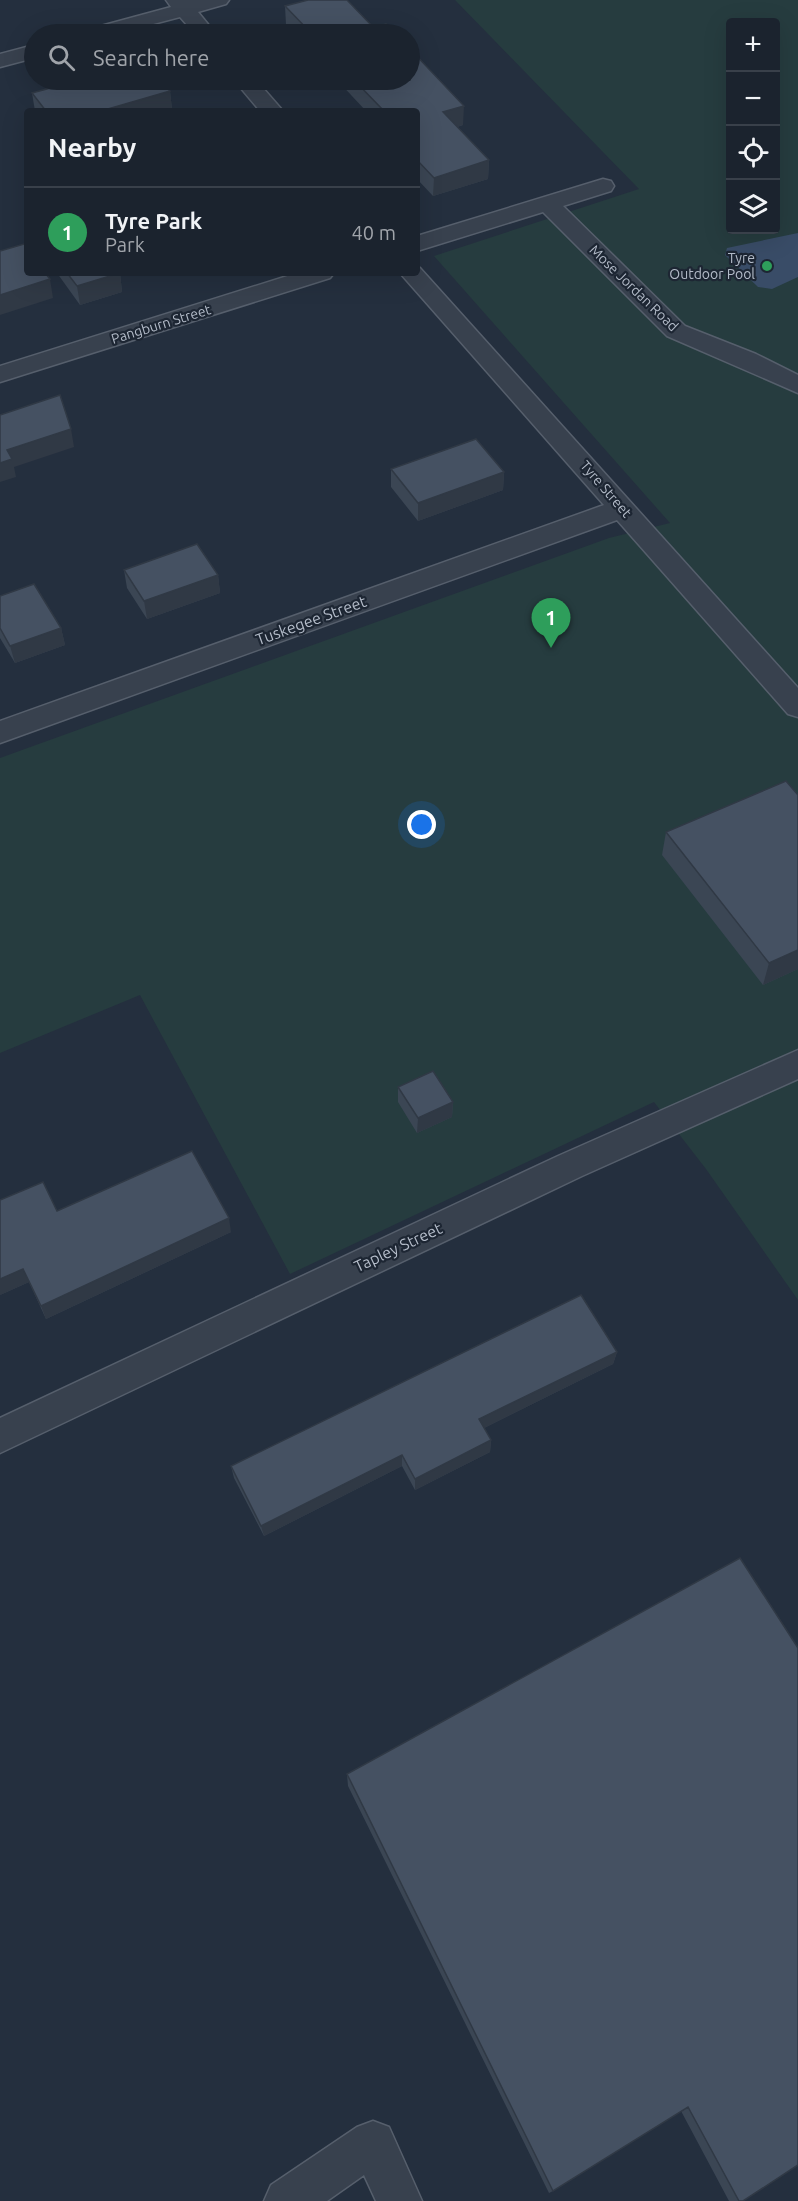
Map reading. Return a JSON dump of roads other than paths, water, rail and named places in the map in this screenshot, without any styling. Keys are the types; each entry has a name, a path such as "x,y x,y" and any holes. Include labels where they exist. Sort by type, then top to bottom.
{"street":[{"path":"123,24 180,5 219,0"},
{"path":"180,5 197,24"},
{"path":"0,61 24,54"},
{"path":"254,90 269,108"},
{"path":"420,242 603,186"},
{"name":"Mose Jordan Road","path":"547,203 676,331 747,360 798,385"},
{"name":"Pangburn Street","path":"0,374 312,276"},
{"name":"Tyre Street","path":"415,276 798,706"},
{"name":"Tuskegee Street","path":"0,732 623,508"},
{"name":"Tapley Street","path":"0,1436 570,1166 798,1064"},
{"path":"287,2201 373,2143 399,2201"}],"water":[{"name":"Tyre Outdoor Pool","path":"798,233 798,277 772,289 758,287 725,255 727,248"}],"place":[{"name":"Tyre Outdoor Pool","path":"767,266"},
{"name":"Tyre Park","path":"551,648"}]}
